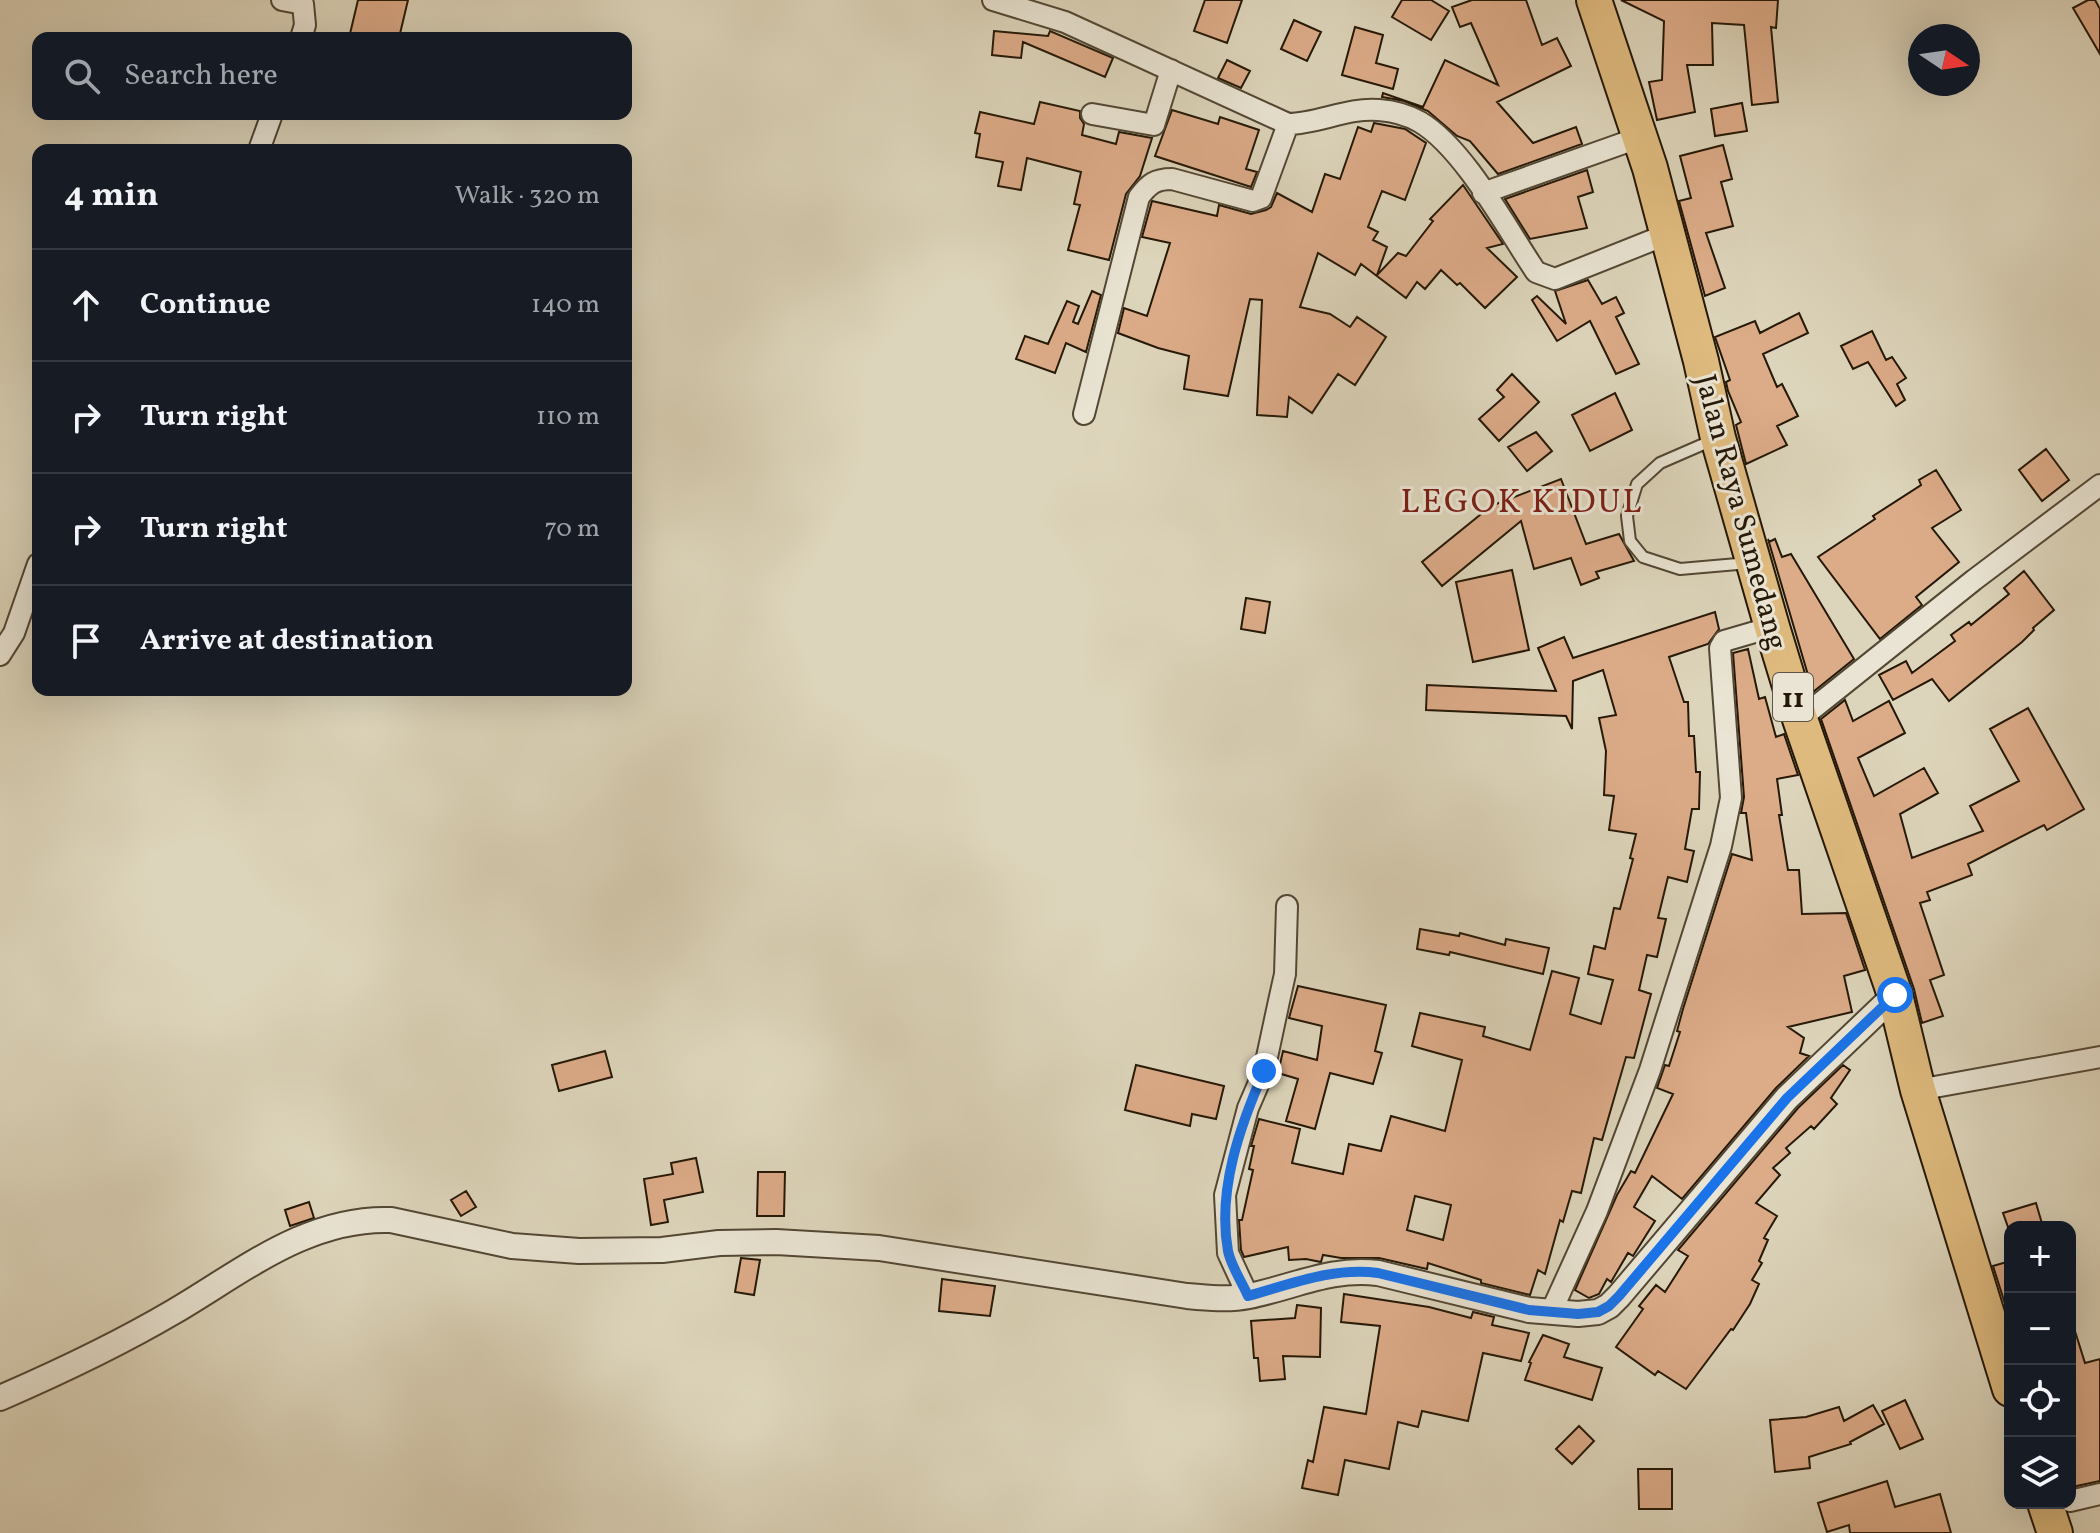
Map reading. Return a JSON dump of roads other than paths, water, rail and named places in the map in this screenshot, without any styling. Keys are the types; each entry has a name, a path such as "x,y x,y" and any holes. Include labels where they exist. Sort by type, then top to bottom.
{"highway":[{"name":"Jalan Raya Sumedang","path":"1594,0 1650,168 1718,438 1772,627 1800,719 1895,995 1918,1090 2004,1370"}],"street":[{"path":"282,0 303,4 303,32"},
{"path":"993,0 1065,22 1288,124 1306,124 1364,111 1397,113 1419,122 1441,138 1483,193 1536,272 1545,277 1555,279 1668,234"},
{"path":"1092,114 1154,125 1171,70"},
{"path":"261,144 270,120"},
{"path":"1084,414 1139,197 1150,183 1172,179 1253,201 1261,198 1288,124"},
{"path":"1483,193 1638,138"},
{"path":"1800,719 1974,580 2100,485"},
{"path":"0,655 14,633 32,581"},
{"path":"1552,1310 1597,1211 1650,1070 1721,846 1731,798 1721,644 1772,627"},
{"path":"1248,1296 1228,1253 1225,1195 1248,1108 1264,1071 1285,974 1287,906"},
{"path":"0,1398 72,1366 175,1311 260,1257 312,1235 375,1219 512,1246 579,1251 662,1250 719,1243 776,1242 879,1248 1221,1299 1248,1296 1319,1275 1356,1270 1529,1310 1578,1314 1598,1312 1609,1306 1787,1098 1895,995"},
{"path":"1918,1090 2100,1057"},
{"path":"2054,1515 2100,1494"}],"lane":[{"path":"1718,438 1660,463 1637,484 1627,516 1630,541 1643,557 1680,569 1753,562"}],"district":[{"name":"LEGOK KIDUL","path":"1522,500"}]}
